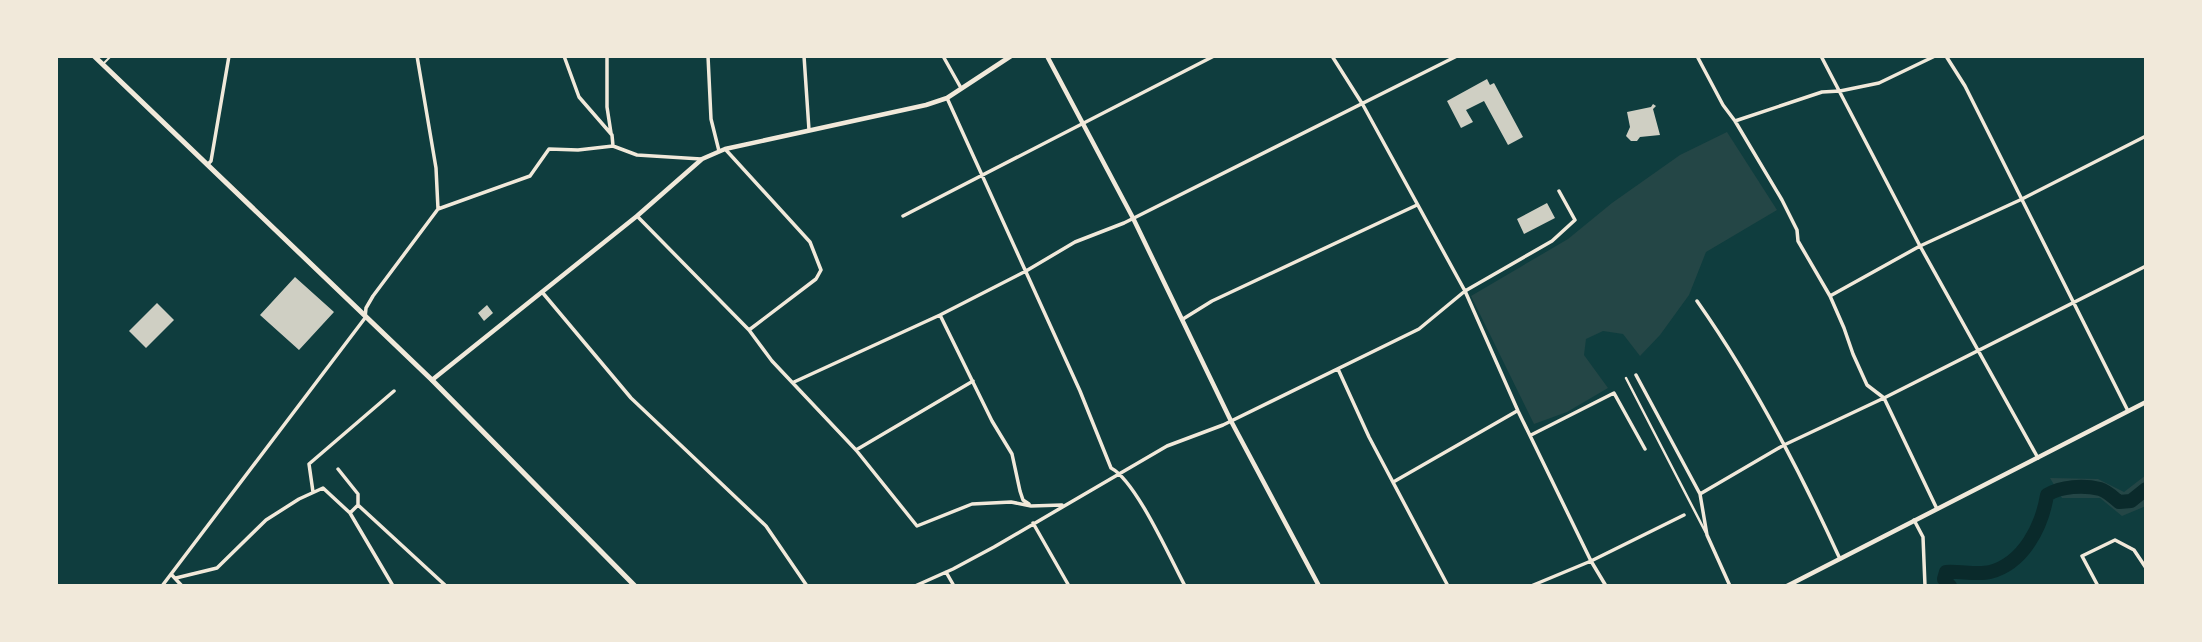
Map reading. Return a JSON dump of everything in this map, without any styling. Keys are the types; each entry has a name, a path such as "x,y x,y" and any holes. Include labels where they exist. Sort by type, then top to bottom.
{"main road":[{"path":"94,56 432,380 635,586"}],"street":[{"path":"207,166 211,161 229,56"},
{"path":"418,56 436,168 438,209"},
{"path":"564,56 579,97 612,135"},
{"path":"607,56 607,107 613,146"},
{"path":"708,56 711,119 719,151"},
{"path":"804,56 809,132"},
{"path":"943,56 961,88"},
{"path":"432,380 637,216 702,159 725,149 898,113 947,98 1011,56"},
{"path":"1047,56 1133,218 1231,421 1319,586"},
{"path":"903,216 1214,56"},
{"path":"1332,56 1363,105 1465,291 1518,411 1591,561 1606,586"},
{"path":"794,382 940,315 1026,271 1075,242 1133,218 1457,56"},
{"path":"1697,56 1723,106 1735,121 1782,200 1797,230 1798,241 1830,296 1867,386 1884,398 1937,509"},
{"path":"1821,56 1920,246 2038,458"},
{"path":"1735,121 1822,92 1879,83 1935,56"},
{"path":"1945,56 1965,86 2128,411"},
{"path":"947,98 1026,271 1111,468 1120,472 1132,489 1185,586"},
{"path":"1830,296 1920,246 2020,200 2146,136"},
{"path":"162,586 365,318 366,308 373,296 438,209 530,176 549,149 578,150 613,146 637,155 702,159"},
{"path":"725,149 810,242 821,270 816,279 749,330"},
{"path":"915,586 946,572 1167,446 1231,421 1419,329 1465,291 1567,230 1575,220 1559,191"},
{"path":"1183,319 1212,301 1417,205"},
{"path":"637,216 749,330 772,360 856,450 917,526 972,504 1011,502 1031,506 1065,505"},
{"path":"1700,494 1784,445 1884,398 2146,265"},
{"path":"542,292 631,398 766,526 807,586"},
{"path":"1697,301 1732,351 1801,474 1840,558"},
{"path":"940,315 992,421 1012,454 1024,500 1031,506"},
{"path":"1338,369 1369,437 1395,481 1448,586"},
{"path":"1636,375 1700,494 1707,535"},
{"path":"1626,377 1707,535 1730,586"},
{"path":"856,450 973,381"},
{"path":"313,492 309,464 394,391"},
{"path":"1531,435 1614,393 1645,449"},
{"path":"1787,586 2146,402"},
{"path":"1395,481 1518,411"},
{"path":"338,469 358,494 358,505 350,513"},
{"path":"176,578 217,568 266,520 323,488 350,513 393,586"},
{"path":"358,505 446,586"},
{"path":"1531,586 1591,561 1684,515"},
{"path":"1914,520 1923,537 1924,586"},
{"path":"1033,523 1069,586"},
{"path":"2098,586 2082,556 2115,540 2134,550 2146,568"},
{"path":"946,572 954,586"},
{"path":"171,574 182,586"}],"lane":[{"path":"103,65 111,56"}],"shaded area":[{"path":"1727,132 1777,210 1706,252 1689,295 1660,335 1640,356 1623,334 1603,331 1586,339 1584,355 1608,388 1567,412 1534,424 1471,296 1568,239 1612,203 1680,155"},
{"path":"2146,475 2146,506 2122,516 2100,498 2062,498 2050,478 2098,479 2124,492"}],"building":[{"path":"1487,79 1490,85 1494,83 1523,137 1508,145 1484,101 1466,110 1473,122 1461,128 1447,101"},
{"path":"1653,104 1656,106 1653,109 1660,135 1631,141 1626,136 1630,127 1627,112 1651,107"},
{"path":"1547,203 1555,218 1524,234 1517,219"},
{"path":"295,277 334,312 299,350 260,315"},
{"path":"157,303 174,320 146,348 129,331"},
{"path":"487,305 493,313 484,321 478,313"}],"waterway":[{"path":"1950,586 1944,579 1946,572 1990,572 2013,561 2036,531 2047,495 2053,492 2073,487 2094,488 2105,491 2119,502 2131,501 2146,489"}]}
